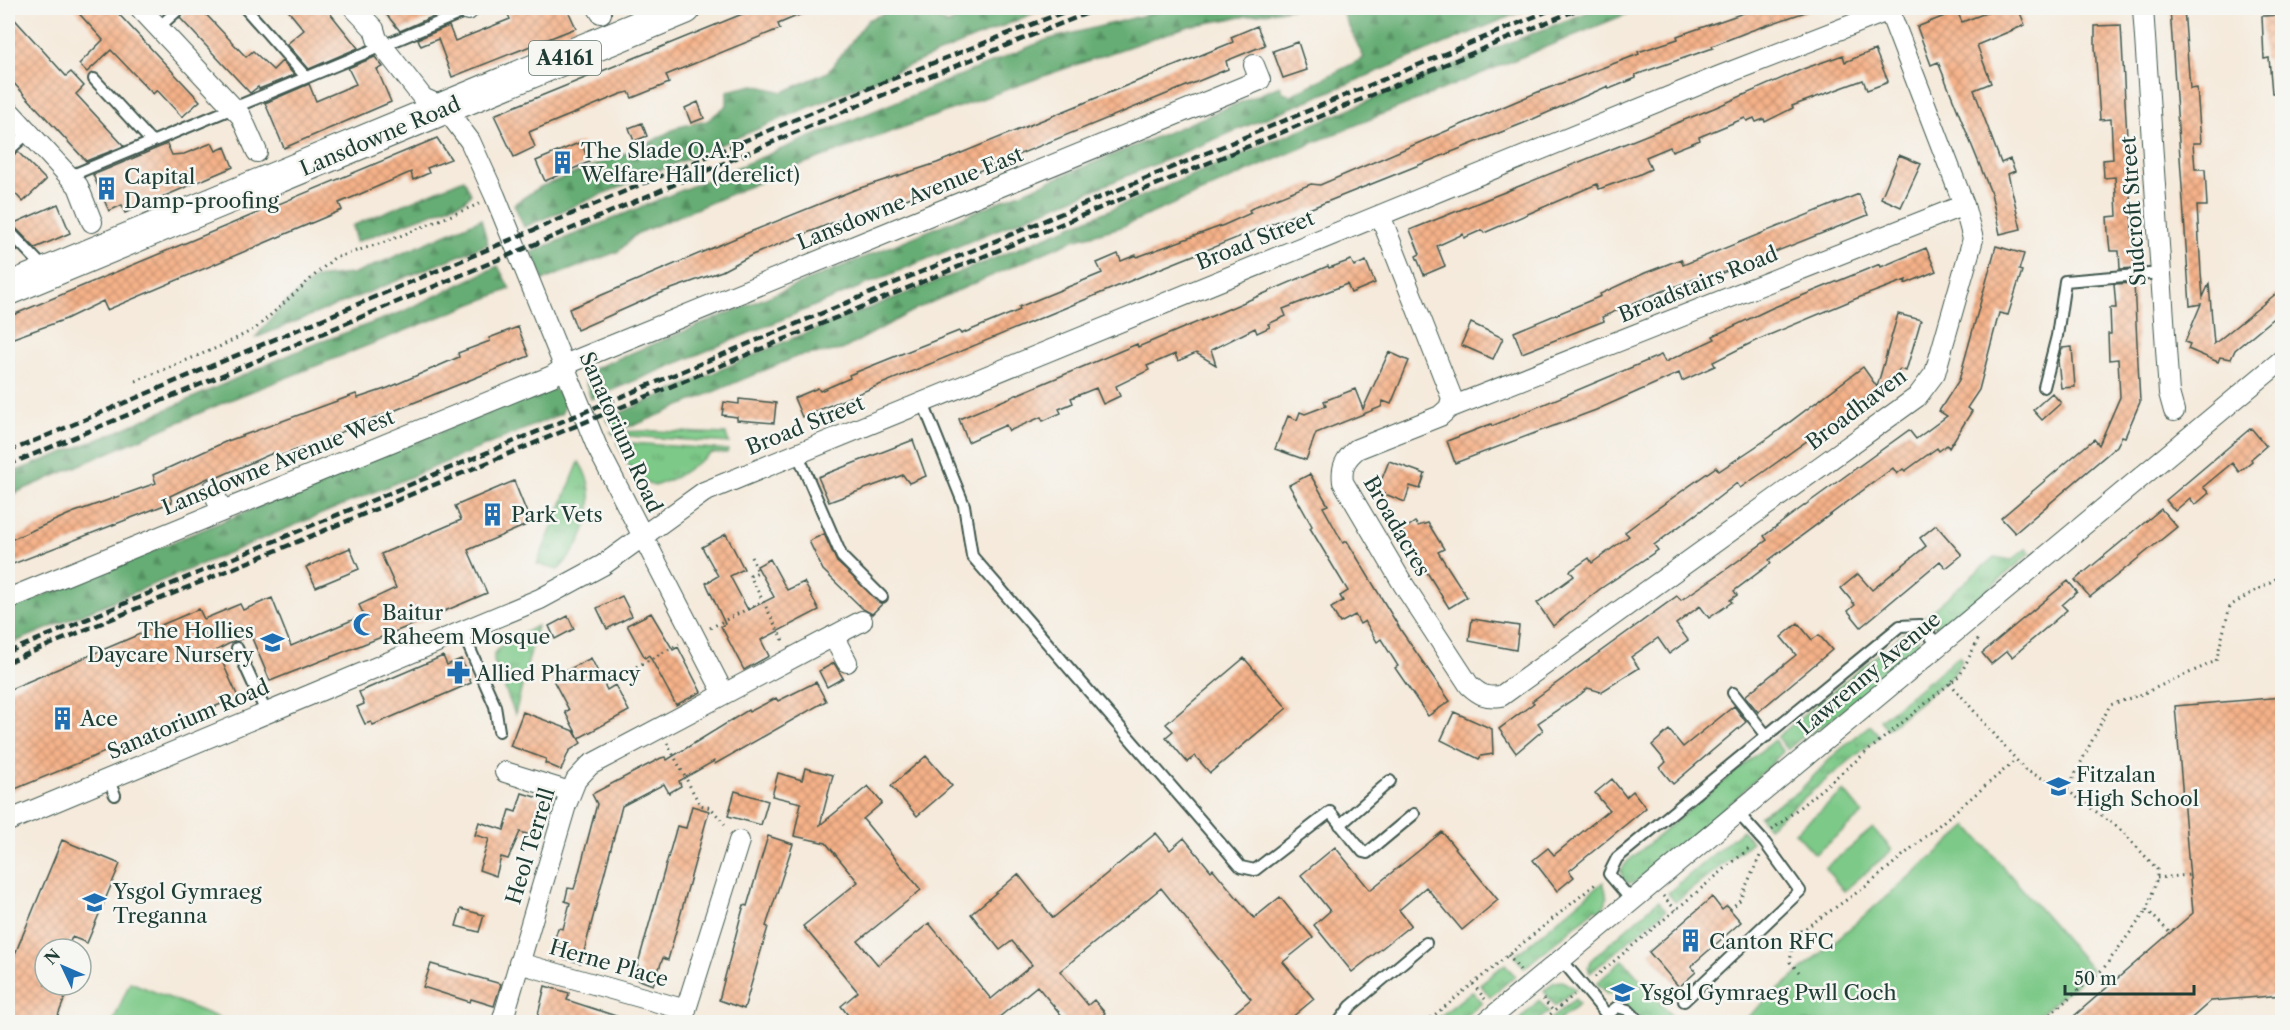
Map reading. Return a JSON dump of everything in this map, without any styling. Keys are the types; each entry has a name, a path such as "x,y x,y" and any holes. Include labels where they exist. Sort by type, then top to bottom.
{"main road":[{"name":"Lansdowne Road","path":"8,289 685,8"}],"street":[{"path":"141,8 241,116 257,152"},
{"path":"354,8 374,29 383,46 423,98 445,108"},
{"name":"Sudcroft Street","path":"2144,8 2169,393 2174,411"},
{"name":"Broadhaven","path":"1488,698 1501,696 1917,397 1935,373 1973,238 1964,205 1892,9"},
{"name":"Broad Street","path":"641,536 704,492 1720,75 1892,9"},
{"name":"Lansdowne Avenue East","path":"565,367 574,361 1260,80 1254,65"},
{"name":"Sanatorium Road","path":"8,821 112,787 266,712 462,631 586,576 641,536 597,447 495,195 470,141 445,108"},
{"path":"8,110 78,186 92,222"},
{"name":"Broadstairs Road","path":"1449,408 1964,205"},
{"path":"1380,215 1449,388 1452,398 1449,408"},
{"name":"Lawrenny Avenue","path":"1486,1023 2283,360"},
{"name":"Lansdowne Avenue West","path":"8,599 552,376 565,367"},
{"name":"Broadacres","path":"1449,408 1440,416 1357,449 1346,458 1342,470 1343,482 1448,655 1469,685 1488,698"},
{"path":"213,489 221,510"},
{"path":"641,536 724,694"},
{"name":"Heol Terrell","path":"502,1023 570,792 576,780 590,765 862,621"},
{"path":"833,636 847,662"},
{"path":"505,772 570,792"},
{"path":"684,1016 739,841"},
{"name":"Herne Place","path":"519,963 684,1016"}],"lane":[{"path":"159,27 180,8"},
{"path":"245,8 306,77"},
{"path":"70,176 470,8"},
{"path":"94,79 152,142"},
{"path":"8,151 28,132"},
{"path":"8,230 48,273"},
{"path":"2044,387 2057,336 2065,280 2161,273"},
{"path":"923,403 964,505 972,556 1242,867 1255,870 1330,812 1363,852 1367,853 1414,814"},
{"path":"798,455 842,557 882,597"},
{"path":"1632,901 1609,874 1617,858 1900,626 1919,625 1940,646"},
{"path":"462,631 495,706 499,731"},
{"path":"237,648 266,712"},
{"path":"1733,693 1767,736"},
{"path":"1340,825 1390,781"},
{"path":"1684,1001 1800,891 1763,841 1738,813"},
{"path":"1339,1023 1351,1005 1426,944"},
{"path":"1562,959 1607,1015 1617,1007 1622,1007 1640,1023"}],"path":[{"path":"136,381 219,347 255,329 295,290 334,258 385,242 495,195"},
{"path":"751,557 758,572 750,576 792,658"},
{"path":"2067,790 2110,705 2142,694 2216,661 2230,606 2283,575"},
{"path":"615,678 763,601"},
{"path":"1540,1023 1763,841 1960,675 1984,629"},
{"path":"1950,683 2025,770 2067,790 2122,831 2157,869 2157,878 2147,910 2126,942 2103,969 2041,1023"},
{"path":"659,729 700,805 711,808 739,841"},
{"path":"1799,972 1790,963 1794,936 1868,885 2016,760"},
{"path":"1730,909 1739,901 1763,841"},
{"path":"1426,1023 1609,874"},
{"path":"2157,878 2190,875"},
{"path":"2147,910 2170,933"}],"green space":[{"path":"985,8 1046,8 524,227 514,204 540,187 642,147 678,127 707,121 727,105 727,91 754,85 783,92 828,72 868,20 894,9 932,15 947,24"},
{"path":"1173,8 1294,8 1189,26 1052,73 800,165 636,234 619,251 543,280 532,252 1046,40"},
{"path":"1340,8 1530,8 591,399 583,373 1280,86 1283,92 1291,95 1364,58"},
{"path":"1598,8 1641,8 1322,139 1121,227 1073,240 916,309 842,350 798,356 633,426 614,428 606,419 796,337 988,261 1483,53"},
{"path":"464,179 471,194 464,201 356,242 352,226"},
{"path":"481,219 488,244 255,338 282,306 315,278 357,273"},
{"path":"498,266 510,289 225,402 8,496 8,474 107,436 307,347 402,312"},
{"path":"551,386 564,399 561,414 8,645 8,610"},
{"path":"611,432 726,434 729,443 615,435"},
{"path":"617,442 728,450 727,453 712,453 676,477 655,486 636,474 627,463"},
{"path":"579,462 590,490 588,519 583,533 568,559 558,570 537,564"},
{"path":"2026,549 2031,553 1946,624 1933,626 1921,620 1994,557 2012,560"},
{"path":"537,626 515,714 494,661 494,653 503,644"},
{"path":"1905,632 1918,636 1919,647 1827,724 1801,738 1787,750 1777,737"},
{"path":"1959,656 1962,660 1953,675 1887,729 1880,720"},
{"path":"1870,725 1880,736 1768,827 1759,816 1799,791 1835,754"},
{"path":"1774,740 1783,752 1732,802 1635,882 1629,883 1623,880 1621,870 1628,861"},
{"path":"1844,791 1863,814 1815,854 1795,832"},
{"path":"1968,826 2092,970 2031,1022 1750,1022 1746,1018"},
{"path":"1873,828 1892,850 1844,891 1825,868"},
{"path":"1742,830 1752,842 1675,902 1668,893"},
{"path":"1603,882 1607,898 1605,905 1599,911 1596,909 1524,968 1515,956"},
{"path":"1658,901 1666,910 1590,973 1588,967 1591,960"},
{"path":"1623,960 1677,1022 1644,1022 1619,999 1624,994 1617,985 1611,990 1613,993 1608,994 1597,983"},
{"path":"1505,964 1515,976 1490,997 1480,984"},
{"path":"1562,981 1576,989 1555,1006 1544,991 1554,982"},
{"path":"130,982 229,1022 113,1022"},
{"path":"1472,991 1482,1003 1459,1022 1433,1022"},
{"path":"1575,999 1579,1004 1557,1022 1547,1022"},
{"path":"1539,1000 1549,1012 1536,1022 1517,1022"}],"building":[{"path":"74,8 113,8 200,101 182,117 157,90 153,94 111,50 87,72 79,64 103,40"},
{"path":"187,8 200,8 246,57 253,51 273,70 282,61 294,75 259,89 258,87 250,93 180,18"},
{"path":"286,8 326,8 358,48 309,69 287,44 304,30"},
{"path":"381,8 441,8 443,12 400,31"},
{"path":"505,8 567,8 576,28 452,77 438,39 421,46 418,39 449,26 455,41 510,19"},
{"path":"757,8 816,8 778,24 780,29 666,75 669,83 632,98 629,92 621,94 529,132 535,147 514,157 494,115"},
{"path":"1758,8 1810,8 1811,10 1635,75 1636,78 1609,89 1608,86 1524,123 1159,269 802,417 794,398 818,388 820,391 850,378 849,375 959,331 961,334 1020,310 1019,307 1102,273 1097,263 1118,254 1121,261 1136,255 1137,257 1224,225 1251,213 1249,210 1256,206 1311,184 1320,185 1538,92 1639,54 1638,52 1678,39 1677,36"},
{"path":"1999,8 2018,8 2025,25 1977,45 1991,83 1974,90 2001,163 2010,159 2015,171 2008,174 2021,229 2000,234 1991,193 1938,62 1931,65 1917,27 1957,11 1962,22"},
{"path":"2170,8 2184,8 2190,89 2197,88 2201,143 2193,143 2195,169 2205,169 2207,206 2197,206 2201,273 2203,297 2209,284 2214,344 2283,288 2283,310 2235,350 2231,359 2220,357 2218,362 2188,349 2190,344 2185,342 2201,304 2190,306"},
{"path":"8,12 66,76 71,72 84,86 76,94 124,146 86,161 8,77"},
{"path":"2283,15 2283,93 2272,93 2269,58 2264,59 2262,16"},
{"path":"2121,25 2134,268 2120,269 2119,251 2110,251 2108,232 2107,217 2117,216 2115,177 2104,178 2103,160 2113,159 2111,119 2100,120 2095,26"},
{"path":"1257,26 1265,45 1226,61 1228,69 937,188 872,211 870,208 752,255 722,271 663,292 577,330 569,309 854,190 937,163 1233,42 1231,37"},
{"path":"1298,42 1307,70 1283,78 1273,51"},
{"path":"1875,50 1888,81 1886,83 1867,90 1863,80 1792,106 1793,108 1765,122 1764,119 1756,122 1754,118 1747,121 1745,118 1672,151 1670,147 1646,157 1651,169 1638,175 1599,189 1597,184 1484,233 1482,230 1464,238 1463,234 1437,246 1445,266 1424,275 1416,256 1420,254 1410,230 1714,108 1803,69 1843,55 1845,62"},
{"path":"375,57 383,67 377,69 391,102 284,148 265,103 309,84 316,101 356,84 348,68"},
{"path":"698,102 704,118 691,123 685,108"},
{"path":"642,123 647,136 634,141 629,128"},
{"path":"437,138 451,159 427,168 429,173 413,180 411,172 339,203 342,210 107,310 103,301 66,319 8,340 8,317"},
{"name":"The Slade O.A.P. Welfare Hall (derelict)","path":"581,142 589,162 545,181 536,161"},
{"path":"212,143 216,151 225,147 233,167 125,213 122,205 109,211 93,175 167,144 172,155 184,154"},
{"path":"18,152 46,180 23,202 8,186 13,180 8,174 8,158"},
{"path":"1899,155 1921,164 1901,207 1881,198"},
{"path":"1859,194 1868,215 1702,281 1700,277 1645,298 1602,317 1604,321 1522,353 1514,332 1601,296 1600,294 1645,273 1681,259 1683,265"},
{"path":"58,204 70,233 54,240 35,248 12,224"},
{"path":"8,240 18,251 8,255"},
{"path":"1996,246 2024,254 2019,270 2022,271 2008,315 1999,313 1979,390 1967,408 1972,411 1949,448 1947,445 1939,451 1937,448 1905,471 1903,469 1897,474 1893,468 1769,560 1771,563 1734,591 1737,595 1730,600 1732,602 1709,618 1700,606 1676,624 1688,640 1669,654 1658,638 1631,657 1639,668 1601,692 1588,688 1538,723 1543,730 1516,753 1499,729 1534,703 1532,701 1677,596 1681,600 1767,540 1764,536 1909,430 1916,439 1947,416 1939,411 1959,380"},
{"path":"1926,248 1936,271 1905,284 1906,280 1855,299 1755,341 1713,362 1715,366 1682,381 1679,373 1596,410 1455,463 1447,441 1491,424 1492,426 1661,355 1665,362 1715,339 1713,336 1772,308"},
{"path":"1351,260 1354,266 1366,261 1375,283 1351,293 1347,284 1283,309 1286,316 1268,324 1270,327 1257,333 1255,328 1211,350 1216,365 1196,353 1178,361 1175,354 1147,366 1149,370 1116,386 1120,396 1103,404 1096,388 1071,398 1073,403 1059,409 1061,413 1043,421 1041,417 1009,431 1006,425 968,442 959,419 1137,344 1138,347 1328,266 1329,268"},
{"path":"2134,283 2140,402 2125,437 2122,436 2117,446 2015,533 2001,518 2094,439 2099,445 2120,397 2118,359 2109,360 2110,308 2116,308 2114,284"},
{"path":"1898,314 1921,320 1906,371 1900,369 1875,392 1740,488 1737,483 1654,545 1658,550 1600,589 1553,626 1537,603 1574,576 1570,571 1589,558 1592,563 1629,536 1625,532 1637,523 1716,467 1719,471 1770,437 1863,367 1877,387"},
{"path":"1471,323 1503,338 1493,359 1461,345"},
{"path":"518,327 529,356 302,448 275,458 273,453 216,478 208,478 170,496 172,502 8,566 8,541 72,513 156,483 153,475 225,442 356,394 358,398 388,388 459,357 458,353 490,341 489,338"},
{"path":"2072,347 2075,387 2061,388 2058,361 2062,348"},
{"path":"1389,352 1409,361 1391,404 1383,401 1381,407 1316,433 1306,460 1275,449 1288,416 1297,420 1300,412 1305,414 1326,406 1324,401 1355,389 1363,409"},
{"path":"2052,393 2061,403 2042,420 2033,410"},
{"path":"739,399 776,403 774,423 737,420 737,417 722,415 724,402 739,404"},
{"path":"2251,428 2266,446 2239,472 2232,463 2203,487 2209,493 2195,505 2190,498 2175,511 2166,500"},
{"path":"913,440 926,476 909,483 903,475 829,502 818,477"},
{"path":"1389,461 1425,474 1420,489 1410,486 1405,502 1377,491"},
{"path":"1310,474 1328,505 1323,507 1343,543 1347,541 1402,632 1450,701 1428,716 1395,668 1398,666 1381,639 1377,642 1365,621 1360,624 1355,615 1340,623 1331,608 1343,601 1340,596 1348,591 1310,528 1312,526 1289,485"},
{"path":"514,481 531,523 468,550 487,593 270,681 251,636 234,641 217,650 238,697 8,792 8,690 199,609 204,619 240,604 243,610 272,598 291,646 364,615 359,605 396,588 381,554 461,520 455,506"},
{"path":"2161,509 2177,527 2090,597 2075,580"},
{"path":"1415,522 1418,526 1428,523 1444,549 1438,552 1467,597 1449,608 1404,535 1403,530"},
{"path":"1936,525 1962,555 1946,568 1940,561 1861,627 1848,611 1855,605 1841,588 1858,574 1872,590 1926,546 1920,538"},
{"path":"726,534 744,569 730,576 748,610 774,597 757,566 770,559 787,590 804,582 819,610 761,640 769,656 744,670 721,626 725,624 706,583 718,576 702,547"},
{"path":"824,534 837,562 882,604 872,614 863,609 823,570 809,541"},
{"path":"350,548 359,569 316,587 306,567"},
{"path":"2068,581 2077,592 2062,605 2067,610 2012,657 2007,651 1991,664 1982,653"},
{"path":"622,596 632,616 607,629 597,608"},
{"path":"651,613 673,650 678,647 701,692 676,705 649,655 645,658 627,625"},
{"path":"568,616 574,629 555,639 549,626"},
{"path":"1472,619 1519,626 1516,650 1469,641"},
{"path":"1798,623 1812,640 1819,635 1832,650 1758,712 1745,696 1796,655 1781,637"},
{"path":"443,656 447,665 461,659 471,683 373,725 371,722 365,724 357,707 364,704 359,692"},
{"path":"591,658 607,690 615,685 629,711 579,738 565,712 569,710 552,678"},
{"path":"1244,658 1287,708 1210,773 1195,756 1187,762 1166,737 1173,731 1166,724"},
{"path":"834,663 843,678 827,687 819,671"},
{"path":"816,682 826,701 715,764 714,761 679,781 681,786 669,793 664,784 622,806 581,963 555,956 559,943 554,941 558,928 563,929 570,903 565,901 568,888 574,889 597,804 592,794 661,758 665,757 667,760 748,710 749,712 776,698 778,701"},
{"path":"2283,697 2283,995 2211,1001 2186,1023 2066,1023 2193,913 2175,706"},
{"path":"1734,706 1746,722 1673,784 1660,768 1666,762 1652,745 1669,730 1683,747"},
{"path":"523,712 574,731 581,743 569,751 561,770 545,763 546,759 510,746"},
{"path":"1454,712 1492,729 1493,754 1481,756 1479,759 1441,740"},
{"path":"926,756 952,786 917,816 891,786"},
{"path":"805,768 833,775 820,825 868,786 882,803 863,819 921,890 858,941 878,965 929,923 991,999 1032,965 1012,941 1000,950 971,914 1018,874 1053,918 1156,833 1170,850 1184,838 1254,918 1280,897 1313,938 1283,962 1314,999 1285,1023 1222,1023 1251,999 1161,888 1060,971 1088,1005 1094,1000 1105,1013 1093,1023 1068,1023 1037,986 992,1023 854,1023 841,1006 858,992 803,926 858,882 826,843 794,836 801,803 772,796 778,773 802,780"},
{"path":"1612,779 1626,797 1633,791 1646,808 1569,871 1574,877 1557,891 1533,860 1548,848 1554,855 1609,810 1595,793"},
{"path":"735,791 768,801 761,825 728,816"},
{"path":"522,793 545,800 530,835 520,832 508,859 501,857 496,876 479,870 489,839 475,835 479,822 504,830 510,810 516,812"},
{"path":"692,806 709,811 668,960 663,958 653,985 637,979 641,968 637,967 677,826 686,828"},
{"path":"1442,832 1498,900 1462,930 1426,887 1399,910 1411,925 1352,972 1314,925 1330,911 1301,875 1335,847 1370,890"},
{"path":"768,836 793,844 766,926 768,927 744,1009 719,1000 744,905 747,906"},
{"path":"62,840 120,864 90,937 33,937 33,997 65,997 55,1023 8,1023 8,971"},
{"name":"Canton RFC","path":"1712,897 1722,910 1727,906 1741,922 1691,966 1696,972 1679,987 1649,952"},
{"path":"461,909 484,915 479,932 456,926"},
{"path":"431,964 501,984 494,1006 471,999 470,1002 423,987"},
{"path":"545,986 569,993 567,1000 628,1020 627,1023 536,1023"}],"railway":[{"path":"8,452 879,84 1074,8"},
{"path":"8,465 545,240 873,99 1100,8"},
{"path":"8,652 1555,8"},
{"path":"8,662 1581,8"}],"place":[{"name":"The Slade O.A.P. Welfare Hall (derelict)","path":"563,162"},
{"name":"Capital Damp-proofing","path":"106,188"},
{"name":"Park Vets","path":"493,514"},
{"name":"Baitur Raheem Mosque","path":"364,624"},
{"name":"The Hollies Daycare Nursery","path":"272,642"},
{"name":"Allied Pharmacy","path":"458,673"},
{"name":"Ace","path":"62,718"},
{"name":"Fitzalan High School","path":"2058,786"},
{"name":"Ysgol Gymraeg Treganna","path":"95,903"},
{"name":"Canton RFC","path":"1691,941"},
{"name":"Ysgol Gymraeg Pwll Coch","path":"1622,992"}]}
